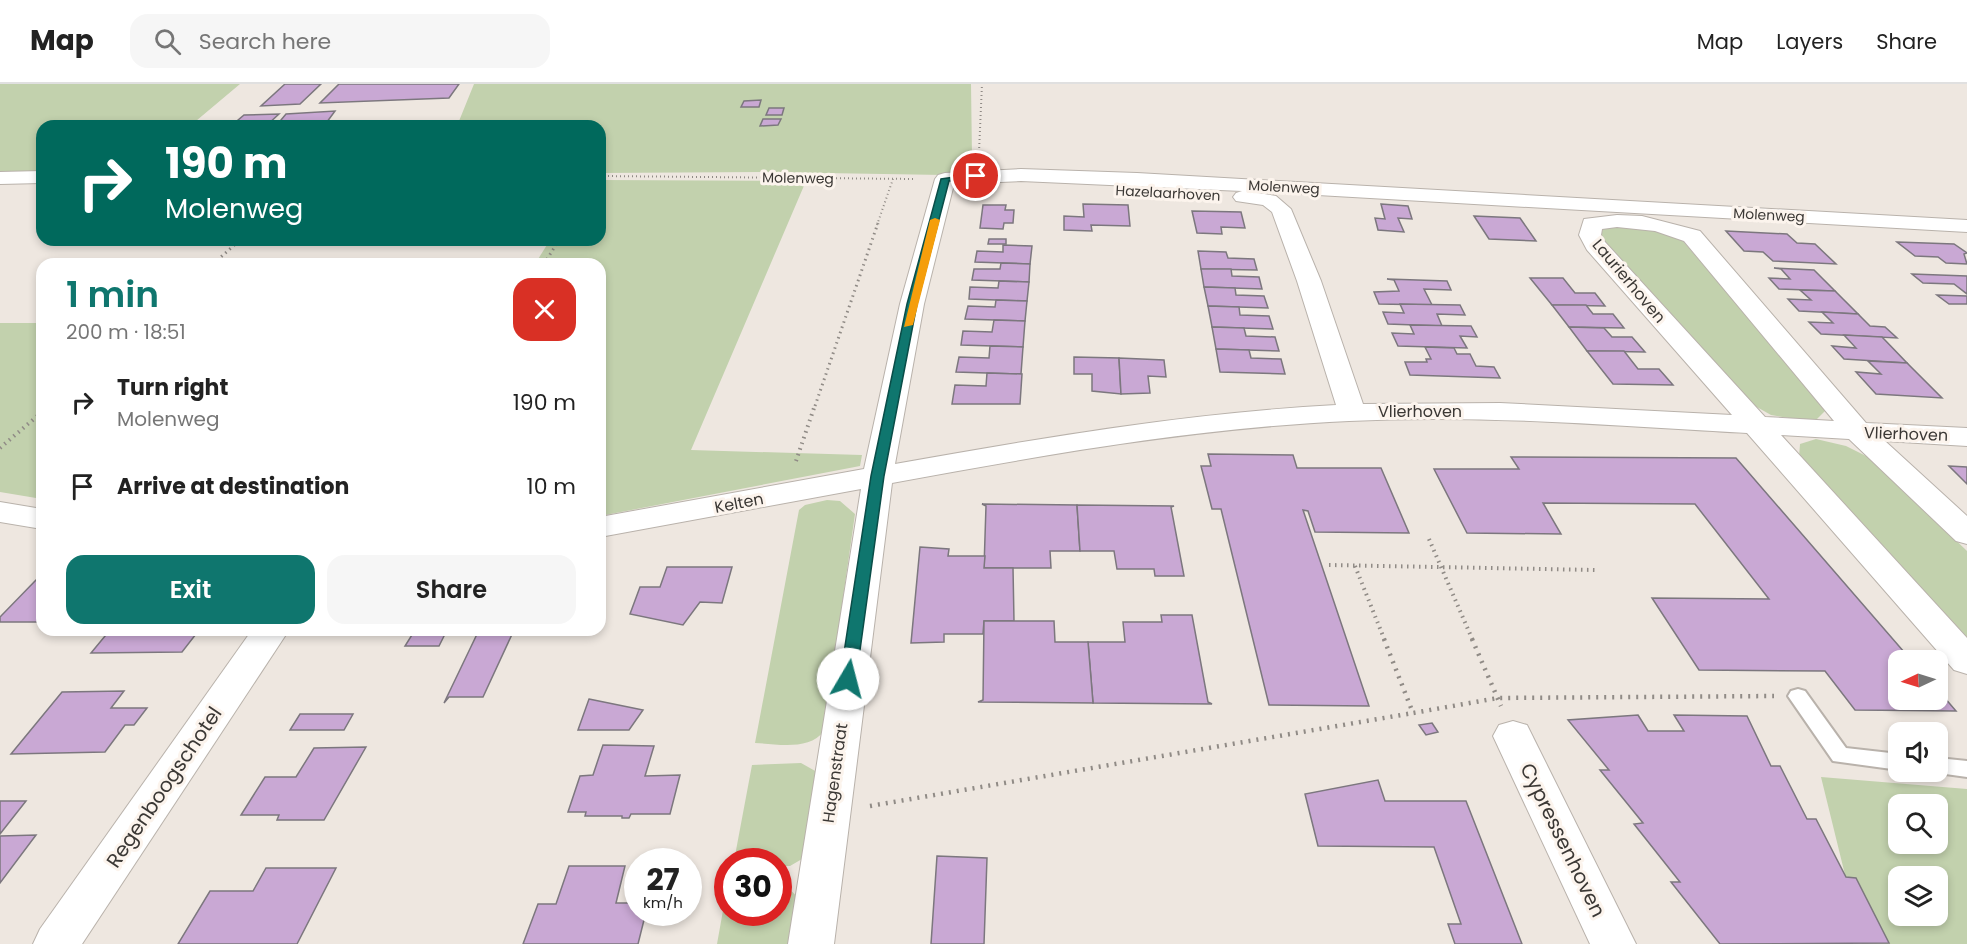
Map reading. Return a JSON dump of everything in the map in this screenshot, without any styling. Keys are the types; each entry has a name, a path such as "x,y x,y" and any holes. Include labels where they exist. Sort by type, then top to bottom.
{"street":[{"path":"0,178 36,177"},
{"name":"Molenweg","path":"955,182 1126,178 1967,226"},
{"name":"Hazelaarhoven","path":"955,182 1258,198 1278,204 1309,281 1352,412"},
{"name":"Hagenstraat","path":"811,944 878,476 912,304 955,182"},
{"name":"Laurierhoven","path":"1967,534 1859,433 1692,236 1672,227 1641,221 1612,219 1592,224 1590,235 1595,245 1967,661"},
{"name":"Vlierhoven","path":"878,476 1083,440 1221,422 1352,412 1500,411 1755,424 1859,433 1967,437"},
{"name":"Kelten","path":"606,526 878,476"},
{"path":"0,512 36,518"},
{"name":"Regenboogschotel","path":"56,944 267,636"},
{"name":"Cypressenhoven","path":"1506,717 1613,944"}],"lane":[{"path":"1798,696 1840,755 1888,761"},
{"path":"1948,767 1967,769"}],"path":[{"path":"980,141 982,84"},
{"name":"Molenweg","path":"606,177 893,179 955,182"},
{"path":"795,464 893,179"},
{"path":"220,258 233,246"},
{"path":"0,448 36,417"},
{"path":"1429,538 1506,717"},
{"path":"1329,565 1595,570"},
{"path":"1355,566 1413,713"},
{"path":"829,813 1413,713 1506,717 1798,696"}],"green space":[{"path":"0,84 240,84 197,120 36,120 36,173 0,173"},
{"path":"474,84 971,84 972,157 964,169 944,175 762,172 606,173 606,120 459,120"},
{"path":"606,180 806,181 691,450 862,455 860,466 606,515 606,258 539,258 546,246 606,246"},
{"path":"1645,226 1682,240 1827,409 1814,422 1771,415 1755,406 1599,237 1600,230 1611,227"},
{"path":"0,323 36,323 36,498 0,492"},
{"path":"1816,439 1846,446 1870,458 1967,551 1967,637 1799,457 1800,444"},
{"path":"827,500 840,501 855,514 824,731 818,737 801,744 755,743 799,510 805,505"},
{"path":"801,763 817,772 802,859 792,865 792,848 736,848 752,765"},
{"path":"1821,777 1967,789 1967,944 1862,944"},
{"path":"792,892 795,894 798,901 799,918 795,944 717,944 720,926 792,926"}],"building":[{"path":"285,84 321,84 300,104 261,106"},
{"path":"339,84 459,84 449,98 320,103"},
{"path":"761,100 759,107 741,107 744,101"},
{"path":"769,108 784,108 782,115 766,115"},
{"path":"335,111 328,120 281,120 286,114"},
{"path":"279,114 272,120 238,120 244,115"},
{"path":"763,119 781,119 778,125 760,126"},
{"path":"1083,204 1128,205 1130,226 1091,225 1092,231 1064,230 1064,216 1084,217"},
{"path":"1381,204 1408,206 1412,219 1398,218 1404,232 1378,230 1375,218 1385,219"},
{"path":"983,205 1006,205 1005,210 1014,210 1013,223 1004,223 1003,229 980,228"},
{"path":"1192,211 1241,212 1245,228 1221,227 1222,234 1197,233"},
{"path":"1474,216 1520,218 1536,241 1489,239"},
{"path":"1726,231 1787,234 1797,243 1815,244 1836,264 1773,261 1763,252 1744,251"},
{"path":"989,239 1006,239 1006,244 988,244"},
{"path":"1897,242 1954,244 1967,253 1964,254 1967,264 1946,263 1938,257 1915,256"},
{"path":"1003,245 1032,246 1030,264 975,262 977,251 1003,252"},
{"path":"1198,251 1226,252 1228,258 1254,259 1257,270 1201,269"},
{"path":"1001,263 1030,264 1029,282 972,280 974,269 1000,269"},
{"path":"1774,268 1814,270 1835,291 1779,289 1769,278 1790,279 1781,269"},
{"path":"1201,269 1231,269 1232,276 1259,277 1262,289 1204,287"},
{"path":"1912,274 1967,276 1967,294 1954,284 1923,283"},
{"path":"1530,278 1563,278 1575,293 1595,293 1605,306 1552,305"},
{"path":"1387,279 1447,281 1451,290 1424,289 1432,305 1379,304 1374,292 1399,291 1394,280"},
{"path":"999,281 1029,282 1027,301 969,299 970,287 998,288"},
{"path":"1204,287 1235,288 1236,295 1264,296 1268,308 1208,306"},
{"path":"1800,290 1835,291 1858,314 1799,311 1788,299 1811,300"},
{"path":"1937,295 1967,296 1967,304 1949,304"},
{"path":"996,300 1027,301 1025,321 965,319 968,306 995,307"},
{"path":"1400,304 1460,305 1465,315 1437,314 1442,326 1388,324 1383,312 1404,313"},
{"path":"1552,305 1586,305 1593,314 1613,314 1624,328 1569,327"},
{"path":"1208,306 1239,307 1240,315 1269,316 1273,329 1212,327"},
{"path":"1822,312 1858,314 1870,326 1885,327 1897,338 1821,334 1809,322 1833,323"},
{"path":"994,320 1025,321 1023,347 961,345 963,331 992,332"},
{"path":"1410,325 1471,326 1477,337 1460,336 1467,348 1398,346 1392,333 1414,334"},
{"path":"1212,327 1244,328 1246,336 1275,337 1279,351 1216,349"},
{"path":"1569,327 1604,328 1612,337 1632,337 1645,352 1587,351"},
{"path":"1844,335 1882,337 1907,363 1844,359 1832,346 1856,348"},
{"path":"990,346 1023,347 1021,374 956,372 959,357 989,358"},
{"path":"1425,347 1454,348 1457,354 1470,354 1476,366 1494,367 1500,378 1410,375 1405,362 1427,362 1426,359 1431,359"},
{"path":"1216,349 1249,350 1251,358 1281,359 1285,374 1220,372"},
{"path":"1587,351 1624,351 1638,369 1659,369 1673,385 1613,384"},
{"path":"1074,357 1119,358 1121,394 1092,391 1092,374 1074,374"},
{"path":"1119,358 1164,360 1166,377 1148,376 1150,393 1121,394"},
{"path":"1868,361 1907,363 1942,398 1876,394 1856,372 1881,374"},
{"path":"987,373 1022,374 1020,404 952,404 955,385 986,386"},
{"path":"1208,454 1293,455 1297,468 1381,468 1409,533 1315,532 1308,511 1303,510 1369,706 1269,705 1221,509 1212,509 1201,466 1211,466"},
{"path":"1511,457 1736,458 1902,650 1888,650 1888,710 1948,710 1948,702 1956,711 1855,710 1825,671 1699,670 1652,598 1769,599 1695,504 1543,503 1561,534 1467,533 1434,469 1519,469"},
{"path":"1949,466 1967,467 1967,484"},
{"path":"982,504 1077,505 1080,551 1050,551 1051,568 984,568 986,506"},
{"path":"1077,505 1174,506 1171,507 1184,576 1155,576 1154,569 1117,569 1114,551 1080,551"},
{"path":"920,547 949,549 948,556 985,556 984,568 1013,568 1014,621 984,621 983,634 944,634 944,642 911,643"},
{"path":"667,567 732,567 722,603 700,602 683,625 630,614 640,587 660,587"},
{"path":"36,580 36,622 0,622 0,617"},
{"path":"1161,615 1192,615 1208,702 1212,704 1093,703 1088,642 1125,642 1123,622 1162,622"},
{"path":"984,621 1054,621 1055,642 1088,642 1093,703 978,702 983,700"},
{"path":"105,636 194,636 182,652 91,653"},
{"path":"411,636 444,636 439,646 405,646"},
{"path":"476,636 511,636 483,697 449,697 444,703"},
{"path":"124,691 111,708 147,708 134,725 125,725 105,752 11,754 62,692"},
{"path":"589,699 643,710 629,730 578,730"},
{"path":"300,714 353,714 344,730 290,730"},
{"path":"1638,715 1648,731 1684,731 1674,715 1747,716 1771,766 1780,766 1807,819 1816,819 1846,877 1856,878 1889,943 1720,944 1671,882 1680,882 1634,824 1643,823 1600,770 1609,770 1568,720"},
{"path":"1432,723 1438,732 1426,735 1419,725"},
{"path":"603,745 654,746 645,776 680,775 670,814 631,814 629,818 622,818 622,816 585,816 586,812 568,812 580,776 593,775"},
{"path":"366,747 324,820 277,820 279,815 241,815 265,777 296,777 314,748"},
{"path":"1378,780 1385,801 1466,801 1522,944 1455,944 1448,924 1461,924 1434,847 1318,846 1305,794"},
{"path":"0,801 26,801 0,834"},
{"path":"36,835 0,883 0,836"},
{"path":"937,856 987,858 984,944 931,944"},
{"path":"569,866 624,866 616,903 624,903 624,926 642,926 638,944 523,944 538,904 556,904"},
{"path":"266,868 336,868 297,944 178,944 210,891 253,891"}],"slow traffic":[{"path":"908,325 935,220"}],"route":[{"path":"848,679 878,476 912,304 944,191 945,179 976,176"}]}
